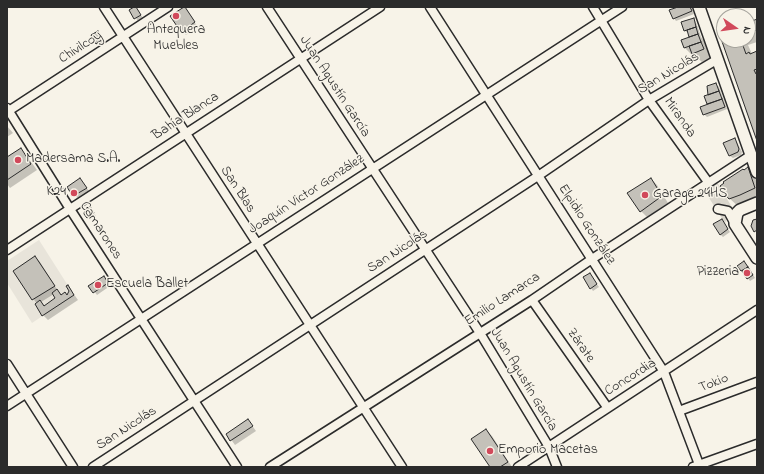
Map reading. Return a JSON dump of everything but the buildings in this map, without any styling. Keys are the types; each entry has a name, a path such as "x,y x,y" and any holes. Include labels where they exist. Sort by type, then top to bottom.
{"street":[{"name":"San Blas","path":"104,7 256,244 402,467"},
{"name":"Chivilcoy","path":"8,110 168,7"},
{"name":"Juan Agustín García","path":"266,7 424,250 480,333 549,447 557,467"},
{"name":"Bahía Blanca","path":"7,250 380,7"},
{"name":"Elpidio González","path":"430,7 664,372 698,466"},
{"name":"Miranda","path":"593,7 650,100 708,182"},
{"name":"Joaquín Victor González","path":"7,406 622,7"},
{"path":"699,7 757,172"},
{"name":"San Nicolás","path":"93,467 538,176 650,100 718,59"},
{"name":"Camarones","path":"8,110 70,209 238,467"},
{"name":"Emilio Lamarca","path":"270,467 532,300 592,258 751,155"},
{"path":"735,224 737,213 740,210 757,203"},
{"path":"718,209 728,211 757,258"},
{"name":"Zárate","path":"532,300 607,407"},
{"name":"Concordia","path":"518,467 607,407 664,372 757,310"},
{"path":"7,364 73,467"},
{"name":"Tokio","path":"679,411 757,382"},
{"path":"698,466 757,444"}],"shaded area":[{"path":"717,182 733,209 725,223 704,190"},
{"path":"39,240 74,295 32,323 7,283 7,261"}],"place":[{"name":"Antequera Muebles","path":"176,16"},
{"name":"Madersama S.A.","path":"18,160"},
{"name":"K24","path":"74,193"},
{"name":"Garage 24HS","path":"645,195"},
{"name":"Pizzeria","path":"747,273"},
{"name":"Escuela Ballet","path":"98,285"},
{"name":"Emporio Macetas","path":"490,451"}]}
